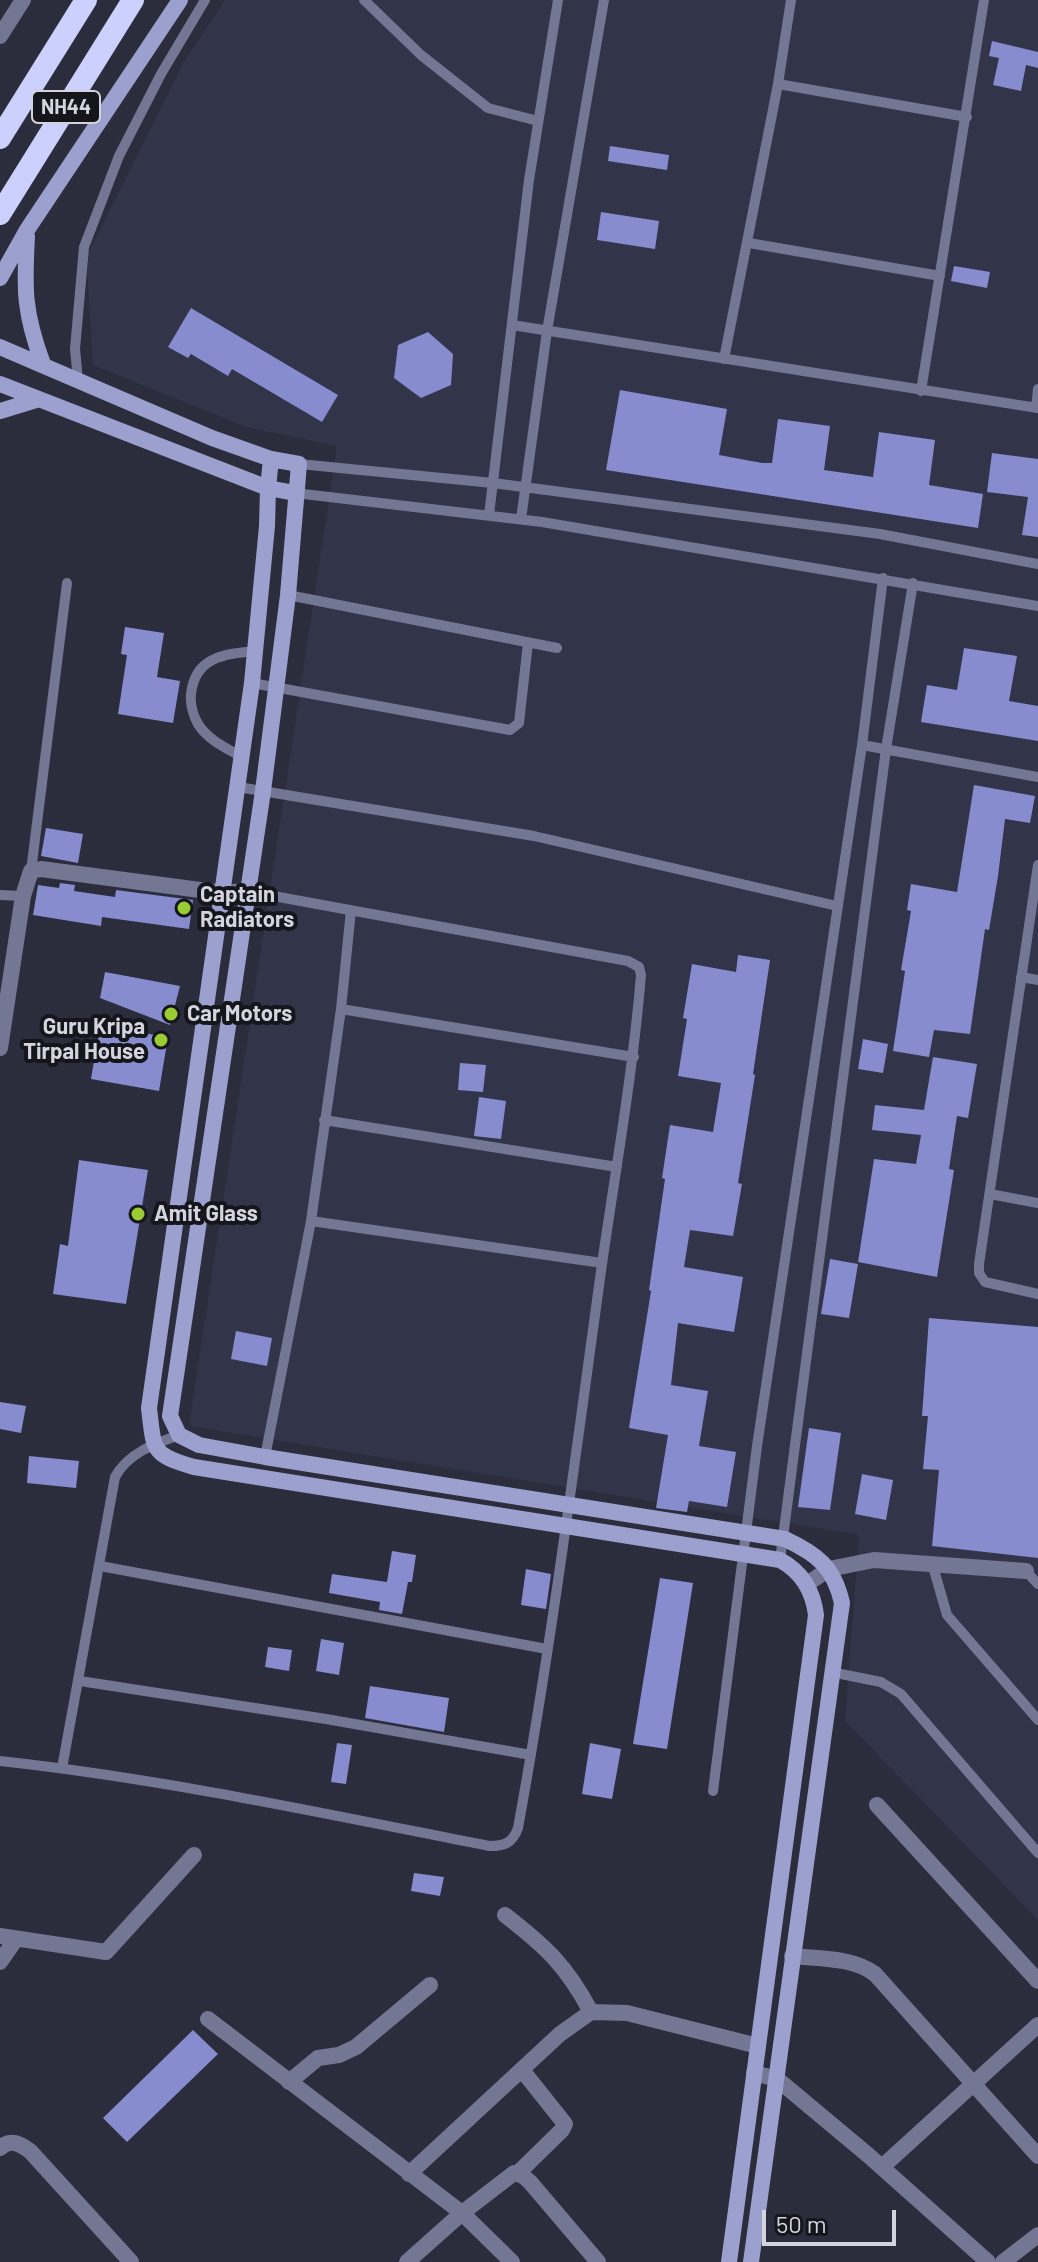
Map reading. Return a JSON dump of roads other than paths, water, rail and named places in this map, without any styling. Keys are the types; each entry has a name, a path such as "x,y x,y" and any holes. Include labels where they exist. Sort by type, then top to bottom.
{"highway":[{"name":"NH44","path":"0,138 86,0"},
{"name":"NH44","path":"0,214 133,0"}],"main road":[{"path":"0,278 27,230 180,0"},
{"path":"27,230 25,304 43,364"},
{"path":"0,347 124,402 271,459 299,464 288,595 263,791 170,1416 179,1435 199,1445 265,1457 782,1539 812,1552 829,1569 838,1585 842,1603 751,2262"},
{"path":"0,384 268,488 295,493"},
{"path":"0,411 36,400"},
{"path":"271,459 252,683 149,1408 153,1444 165,1459 194,1467 780,1560 794,1568 807,1584 816,1615 729,2262"}],"street":[{"path":"0,36 23,0"},
{"path":"0,1048 23,896 31,871 41,869 223,893 246,891"},
{"path":"807,1584 829,1569 874,1560 1026,1571"},
{"path":"877,1805 1038,1981"},
{"path":"0,1962 8,1937 106,1952 194,1855"},
{"path":"505,1915 544,1945 561,1963 591,2012"},
{"path":"792,1956 863,1965 875,1974 1038,2156"},
{"path":"289,2082 318,2058 339,2055 356,2047 430,1985"},
{"path":"409,2174 560,2034 591,2012 627,2013 758,2046"},
{"path":"208,2019 462,2213 512,2262"},
{"path":"882,2167 1038,2025"},
{"path":"407,2262 509,2175 518,2173 562,2130 565,2124 522,2070"},
{"path":"754,2073 777,2079 988,2262"},
{"path":"4,2140 20,2144 30,2151 131,2262"},
{"path":"518,2173 530,2182 598,2262"},
{"path":"1003,2262 1038,2235"}],"lane":[{"path":"78,380 75,349 84,247 119,156 161,74 205,0"},
{"path":"364,0 421,55 488,108 538,121"},
{"path":"489,515 538,121 558,0"},
{"path":"521,519 547,331 604,0"},
{"path":"724,359 749,243 791,0"},
{"path":"921,391 984,0"},
{"path":"778,84 967,117"},
{"path":"749,243 940,276"},
{"path":"512,325 1037,408 1038,389"},
{"path":"299,464 493,483 880,534 1038,564"},
{"path":"295,493 521,519 1038,606"},
{"path":"713,1791 745,1531 862,745 883,578"},
{"path":"31,871 67,583"},
{"path":"780,1560 886,749 913,583"},
{"path":"288,595 557,648"},
{"path":"252,683 510,730 519,723 528,643"},
{"path":"242,757 218,744 198,724 190,703 193,679 206,663 228,653 255,651"},
{"path":"862,745 1038,777"},
{"path":"238,787 534,836 837,906"},
{"path":"1038,865 979,1273 985,1282 993,1286 1038,1294"},
{"path":"0,1761 62,1768 489,1846 508,1844 514,1838 531,1755 571,1504 602,1263 634,1057 641,975 639,967 246,891"},
{"path":"0,895 23,896"},
{"path":"265,1457 311,1221 341,1009 351,910"},
{"path":"1021,977 1038,980"},
{"path":"341,1009 634,1057"},
{"path":"324,1120 617,1167"},
{"path":"990,1194 1038,1203"},
{"path":"311,1221 602,1263"},
{"path":"62,1768 115,1477 129,1458 153,1444 179,1435"},
{"path":"932,1563 952,1622 1038,1720"},
{"path":"100,1566 547,1649"},
{"path":"1026,1571 1038,1584"},
{"path":"831,1672 881,1682 901,1694 1038,1853"},
{"path":"80,1681 531,1755"}],"place":[{"name":"Captain Radiators","path":"184,908"},
{"name":"Car Motors","path":"171,1014"},
{"name":"Guru Kripa Tirpal House","path":"161,1040"},
{"name":"Amit Glass","path":"138,1214"}]}
